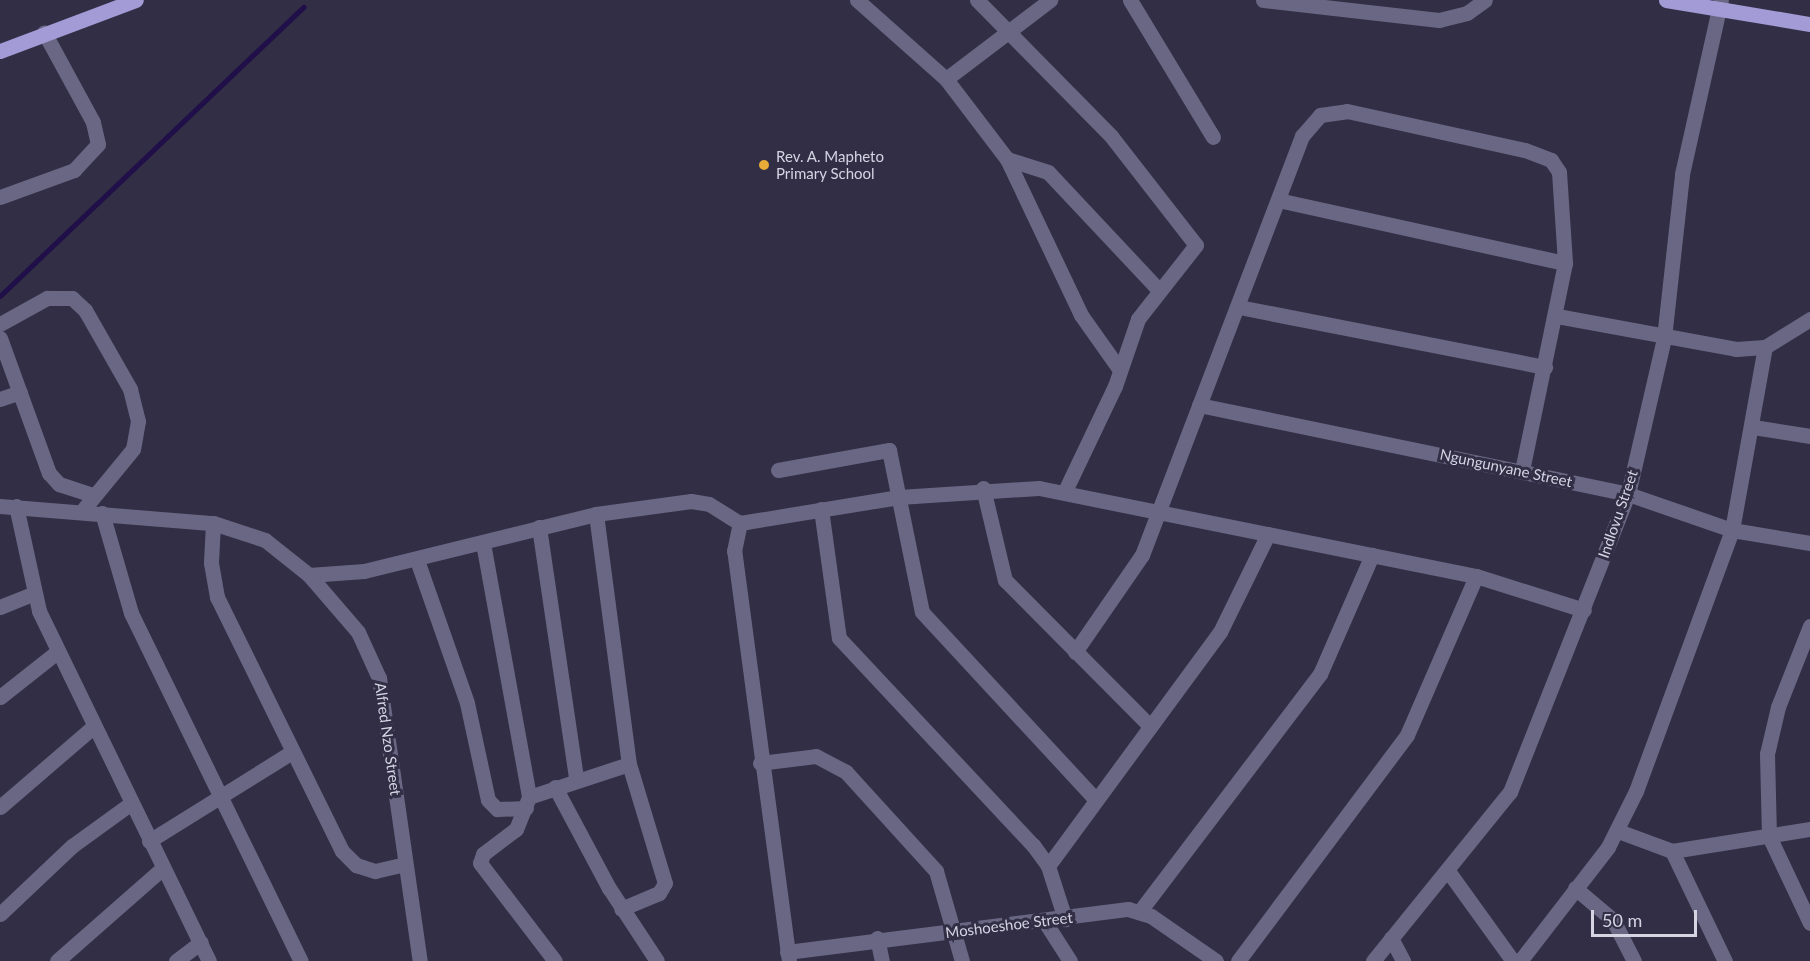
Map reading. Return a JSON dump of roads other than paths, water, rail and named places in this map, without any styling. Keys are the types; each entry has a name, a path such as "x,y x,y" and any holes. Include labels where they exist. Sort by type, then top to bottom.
{"main road":[{"path":"0,51 44,32 136,0"},
{"path":"1666,0 1719,5 1810,24"}],"street":[{"path":"857,0 946,79 1006,159 1081,315 1120,370"},
{"path":"976,0 1111,136 1194,238 1192,256 1158,289 1130,336 1120,370 1065,491"},
{"path":"946,79 1050,0"},
{"path":"1130,0 1213,137"},
{"path":"1263,0 1439,20 1467,13 1485,0"},
{"name":"Indlovu Street","path":"1373,961 1493,818 1520,773 1628,494 1664,338 1682,174 1719,5"},
{"path":"0,197 74,170 98,144 93,122 44,32"},
{"path":"1075,652 1133,571 1239,307 1302,136 1320,115 1335,110 1525,150 1551,160 1559,172 1565,263 1557,316 1522,471"},
{"path":"1006,159 1048,172 1158,289"},
{"path":"1278,200 1565,263"},
{"path":"0,324 47,298 72,298 85,310 130,389 137,436 82,511"},
{"path":"1239,307 1545,367"},
{"path":"1557,316 1725,348 1765,347 1810,319"},
{"path":"0,338 50,473 59,484 92,495"},
{"path":"1520,961 1618,831 1732,530 1754,427 1765,347"},
{"path":"0,399 20,392"},
{"name":"Ngungunyane Street","path":"1199,405 1628,494 1732,530 1810,543"},
{"path":"1754,427 1810,436"},
{"path":"778,470 884,448 893,456 922,612 1095,799"},
{"path":"983,488 1005,580 1150,726"},
{"path":"309,575 417,560 596,514 700,501 740,523 821,509 983,488 1065,491 1476,576 1584,610"},
{"name":"Alfred Nzo Street","path":"0,506 213,523 265,540 309,575 358,633 379,678 420,961"},
{"path":"16,506 33,594 57,652 209,961"},
{"path":"821,509 839,638 1048,866 1065,919"},
{"path":"102,513 131,613 301,961"},
{"path":"596,514 629,764 665,887 621,909"},
{"path":"213,523 210,563 217,597 292,752 351,862 375,872 405,864"},
{"path":"740,523 734,551 760,763 788,956"},
{"path":"539,527 576,779"},
{"path":"1048,866 1095,799 1220,632 1268,534"},
{"path":"483,543 527,802 516,830 487,850 480,863 555,961"},
{"path":"1216,961 1140,910 1320,674 1372,555"},
{"path":"417,560 467,703 488,800 496,809 527,802 576,779 629,764"},
{"path":"1238,961 1407,735 1476,576"},
{"path":"0,607 33,594"},
{"path":"1810,626 1778,707 1767,754 1769,836 1810,923"},
{"path":"0,697 57,652"},
{"path":"0,807 93,727"},
{"path":"149,841 292,752"},
{"path":"760,763 816,756 842,768 936,871 956,932 962,961"},
{"path":"555,787 621,909 657,961"},
{"path":"0,915 72,846 130,804"},
{"path":"1618,831 1672,851 1810,830"},
{"path":"1672,851 1725,961"},
{"path":"57,961 163,868"},
{"path":"1448,871 1513,961"},
{"path":"1575,888 1613,920 1634,961"},
{"name":"Moshoeshoe Street","path":"788,956 877,938 956,932 1140,910"},
{"path":"1045,922 1070,961"},
{"path":"877,938 882,961"},
{"path":"1391,938 1403,961"},
{"path":"176,961 201,942"}],"waterway":[{"path":"0,296 303,7"}],"place":[{"name":"Rev. A. Mapheto Primary School","path":"764,165"}]}
